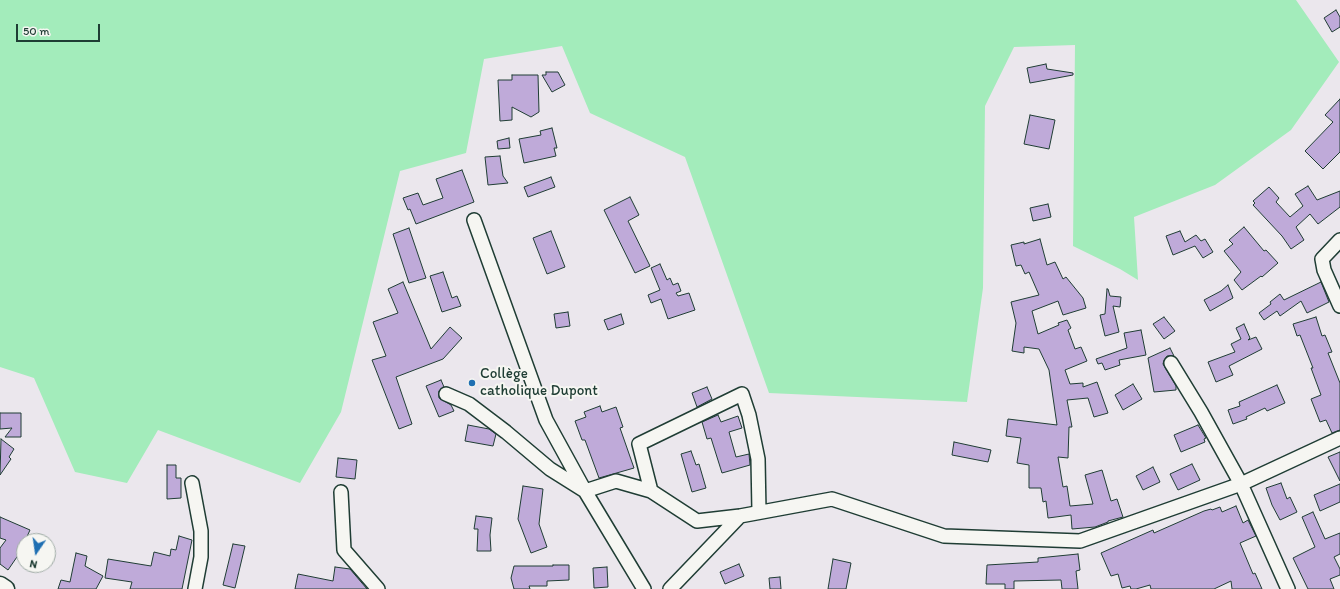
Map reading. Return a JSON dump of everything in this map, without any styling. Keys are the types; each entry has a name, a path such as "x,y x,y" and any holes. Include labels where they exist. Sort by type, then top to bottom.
{"main road":[{"path":"0,585 6,589"}],"street":[{"path":"474,220 546,420 585,491 644,589"},
{"path":"1340,240 1322,259 1324,270 1340,306"},
{"path":"1171,363 1201,412 1241,484 1288,589"},
{"path":"446,394 469,404 506,432 550,469 585,491"},
{"path":"651,491 639,444 742,394 749,415 758,459 759,512"},
{"path":"585,491 616,481 651,491 697,521 740,516 832,499 944,536 1080,541 1241,484 1340,438"},
{"path":"192,483 201,531 201,557 195,589"},
{"path":"341,492 344,550 377,586 378,589"},
{"path":"670,589 740,516"}],"green space":[{"path":"0,0 1296,0 1339,62 1291,130 1215,185 1134,217 1138,280 1120,269 1073,246 1075,45 1014,47 985,106 983,288 967,402 769,393 685,157 590,113 562,46 484,59 466,153 400,171 341,412 300,483 158,430 127,483 75,472 34,378 0,367"}],"building":[{"path":"1336,10 1340,17 1340,27 1332,32 1324,18"},
{"path":"1046,64 1047,69 1073,73 1073,75 1030,83 1027,68"},
{"path":"546,72 558,72 565,85 552,92 542,75 546,75"},
{"path":"512,75 538,75 539,112 531,117 512,107 512,120 500,121 498,80 512,80"},
{"path":"1340,99 1340,152 1323,169 1305,151 1333,122 1325,115"},
{"path":"1030,115 1055,120 1049,149 1024,144"},
{"path":"552,128 557,148 554,148 556,156 524,163 519,139 541,135 540,131"},
{"path":"509,138 510,148 498,149 497,141"},
{"path":"500,156 503,176 508,183 488,185 485,157"},
{"path":"462,170 474,202 416,224 410,209 408,210 403,198 418,193 423,205 443,198 436,179"},
{"path":"551,177 555,187 528,197 524,187"},
{"path":"1308,186 1317,200 1340,191 1340,207 1318,224 1310,214 1296,227 1304,240 1291,249 1282,236 1253,205 1255,203 1253,201 1269,187 1279,198 1276,202 1290,217 1303,206 1295,194"},
{"path":"630,197 639,215 628,221 650,266 635,273 604,210"},
{"path":"1048,204 1051,217 1033,221 1030,208"},
{"path":"1244,227 1264,251 1266,250 1278,263 1262,277 1261,276 1242,290 1234,280 1241,272 1224,251 1233,244 1229,240"},
{"path":"409,228 426,278 409,283 393,234"},
{"path":"551,231 565,267 547,274 533,238"},
{"path":"1180,231 1185,242 1196,235 1201,241 1205,239 1213,252 1203,258 1195,246 1173,255 1166,236"},
{"path":"1040,239 1047,265 1055,262 1063,279 1066,277 1083,298 1086,308 1063,315 1058,301 1032,311 1038,334 1059,325 1058,323 1067,320 1071,328 1068,330 1075,349 1081,347 1087,361 1065,370 1070,384 1083,383 1083,387 1097,382 1108,413 1094,417 1088,398 1067,400 1072,427 1069,427 1068,458 1058,457 1063,487 1067,486 1070,506 1093,504 1085,475 1102,470 1111,501 1117,499 1123,517 1108,521 1095,527 1072,529 1071,515 1048,518 1046,501 1043,502 1041,488 1029,488 1029,465 1017,463 1021,438 1006,436 1008,419 1057,425 1049,370 1039,349 1024,347 1024,353 1012,351 1016,323 1011,302 1039,295 1029,272 1025,274 1021,265 1016,266 1011,245 1024,242 1024,244"},
{"path":"660,264 667,280 670,278 673,285 678,283 681,291 676,293 678,296 689,293 695,310 668,319 661,299 651,303 648,295 660,290 651,268"},
{"path":"443,272 452,298 457,296 461,306 442,312 430,276"},
{"path":"403,282 431,349 450,327 462,338 443,359 396,377 412,424 399,429 372,360 386,356 373,322 398,313 388,289"},
{"path":"1321,282 1329,302 1307,313 1301,301 1280,316 1277,311 1264,320 1259,313 1271,304 1270,302 1280,294 1284,300"},
{"path":"1228,285 1233,298 1210,311 1204,300 1221,291"},
{"path":"1107,289 1110,296 1121,297 1120,307 1113,306 1119,332 1105,336 1100,315 1105,314"},
{"path":"568,312 570,326 556,328 554,314"},
{"path":"621,314 624,324 608,330 604,320"},
{"path":"1164,317 1175,331 1164,339 1153,324"},
{"path":"1316,317 1322,336 1325,335 1332,352 1328,353 1340,383 1340,430 1332,433 1326,420 1320,422 1311,399 1321,395 1311,368 1313,368 1300,335 1297,336 1293,324"},
{"path":"1244,324 1250,338 1248,340 1256,337 1262,349 1229,366 1233,375 1216,382 1208,362 1235,352 1231,344 1241,339 1236,328"},
{"path":"1141,330 1146,355 1119,360 1120,365 1105,370 1102,363 1098,364 1096,359 1127,348 1124,333"},
{"path":"1170,348 1174,356 1167,356 1163,364 1176,386 1176,390 1154,392 1148,358"},
{"path":"441,380 444,387 439,391 439,398 451,405 454,411 439,417 426,386"},
{"path":"1133,384 1142,399 1123,410 1115,395"},
{"path":"1277,385 1285,403 1267,411 1265,408 1246,417 1247,419 1233,424 1228,410 1240,406 1239,402"},
{"path":"707,387 712,399 697,407 692,393"},
{"path":"600,406 602,412 616,407 623,427 620,428 634,468 599,478 585,440 582,440 575,421 586,417 584,412"},
{"path":"0,413 21,413 21,437 5,437 12,428 0,429"},
{"path":"718,415 721,422 738,416 742,428 729,432 736,457 749,454 750,465 722,473 711,438 707,439 702,422"},
{"path":"468,425 489,429 496,434 493,446 465,441"},
{"path":"1198,425 1206,438 1204,439 1205,442 1181,452 1174,435"},
{"path":"1,439 14,449 9,457 11,459 0,475"},
{"path":"954,442 991,450 988,462 952,455"},
{"path":"691,451 696,465 699,464 706,488 692,492 681,454"},
{"path":"1340,452 1340,481 1328,457"},
{"path":"338,458 357,460 355,479 336,477"},
{"path":"1192,464 1200,480 1178,490 1170,474"},
{"path":"167,465 176,465 176,478 181,478 181,498 167,499"},
{"path":"1153,467 1160,482 1143,490 1136,476"},
{"path":"1281,483 1287,499 1290,497 1297,512 1280,520 1272,505 1266,488"},
{"path":"1340,484 1340,502 1320,511 1314,495"},
{"path":"523,486 543,489 539,524 547,547 531,553 518,519"},
{"path":"1236,506 1243,523 1248,520 1256,536 1240,543 1253,574 1255,573 1262,589 1232,589 1231,581 1214,589 1151,589 1150,585 1131,589 1130,586 1122,588 1118,574 1111,576 1101,553 1153,530 1154,533 1204,511 1220,507 1222,512"},
{"path":"1313,512 1325,539 1340,533 1340,554 1334,557 1340,569 1340,575 1330,579 1334,589 1308,589 1293,558 1315,547 1302,517"},
{"path":"476,516 492,518 490,535 491,551 477,551 478,529 474,529"},
{"path":"0,517 30,530 29,533 16,533 16,558 8,570 0,564 0,548 6,540 0,538"},
{"path":"179,536 192,540 182,589 130,589 132,582 105,578 108,559 151,566 154,552 170,556 171,549 176,550"},
{"path":"233,544 245,546 235,588 223,585"},
{"path":"76,553 87,556 85,566 103,576 96,589 58,589 61,580 70,582"},
{"path":"1078,554 1080,570 1076,571 1078,589 1062,589 1061,580 1014,581 1014,589 1005,589 1005,584 986,584 987,565 1038,562 1038,558"},
{"path":"833,559 851,563 846,589 828,589"},
{"path":"739,564 744,576 725,584 720,572"},
{"path":"569,565 569,580 547,581 547,586 529,586 530,589 514,589 511,578 514,566"},
{"path":"335,567 350,569 367,589 295,589 298,574 333,581"},
{"path":"607,567 608,587 594,588 593,568"},
{"path":"780,577 781,589 770,589 769,578"}],"place":[{"name":"Collège catholique Dupont","path":"472,383"}]}
